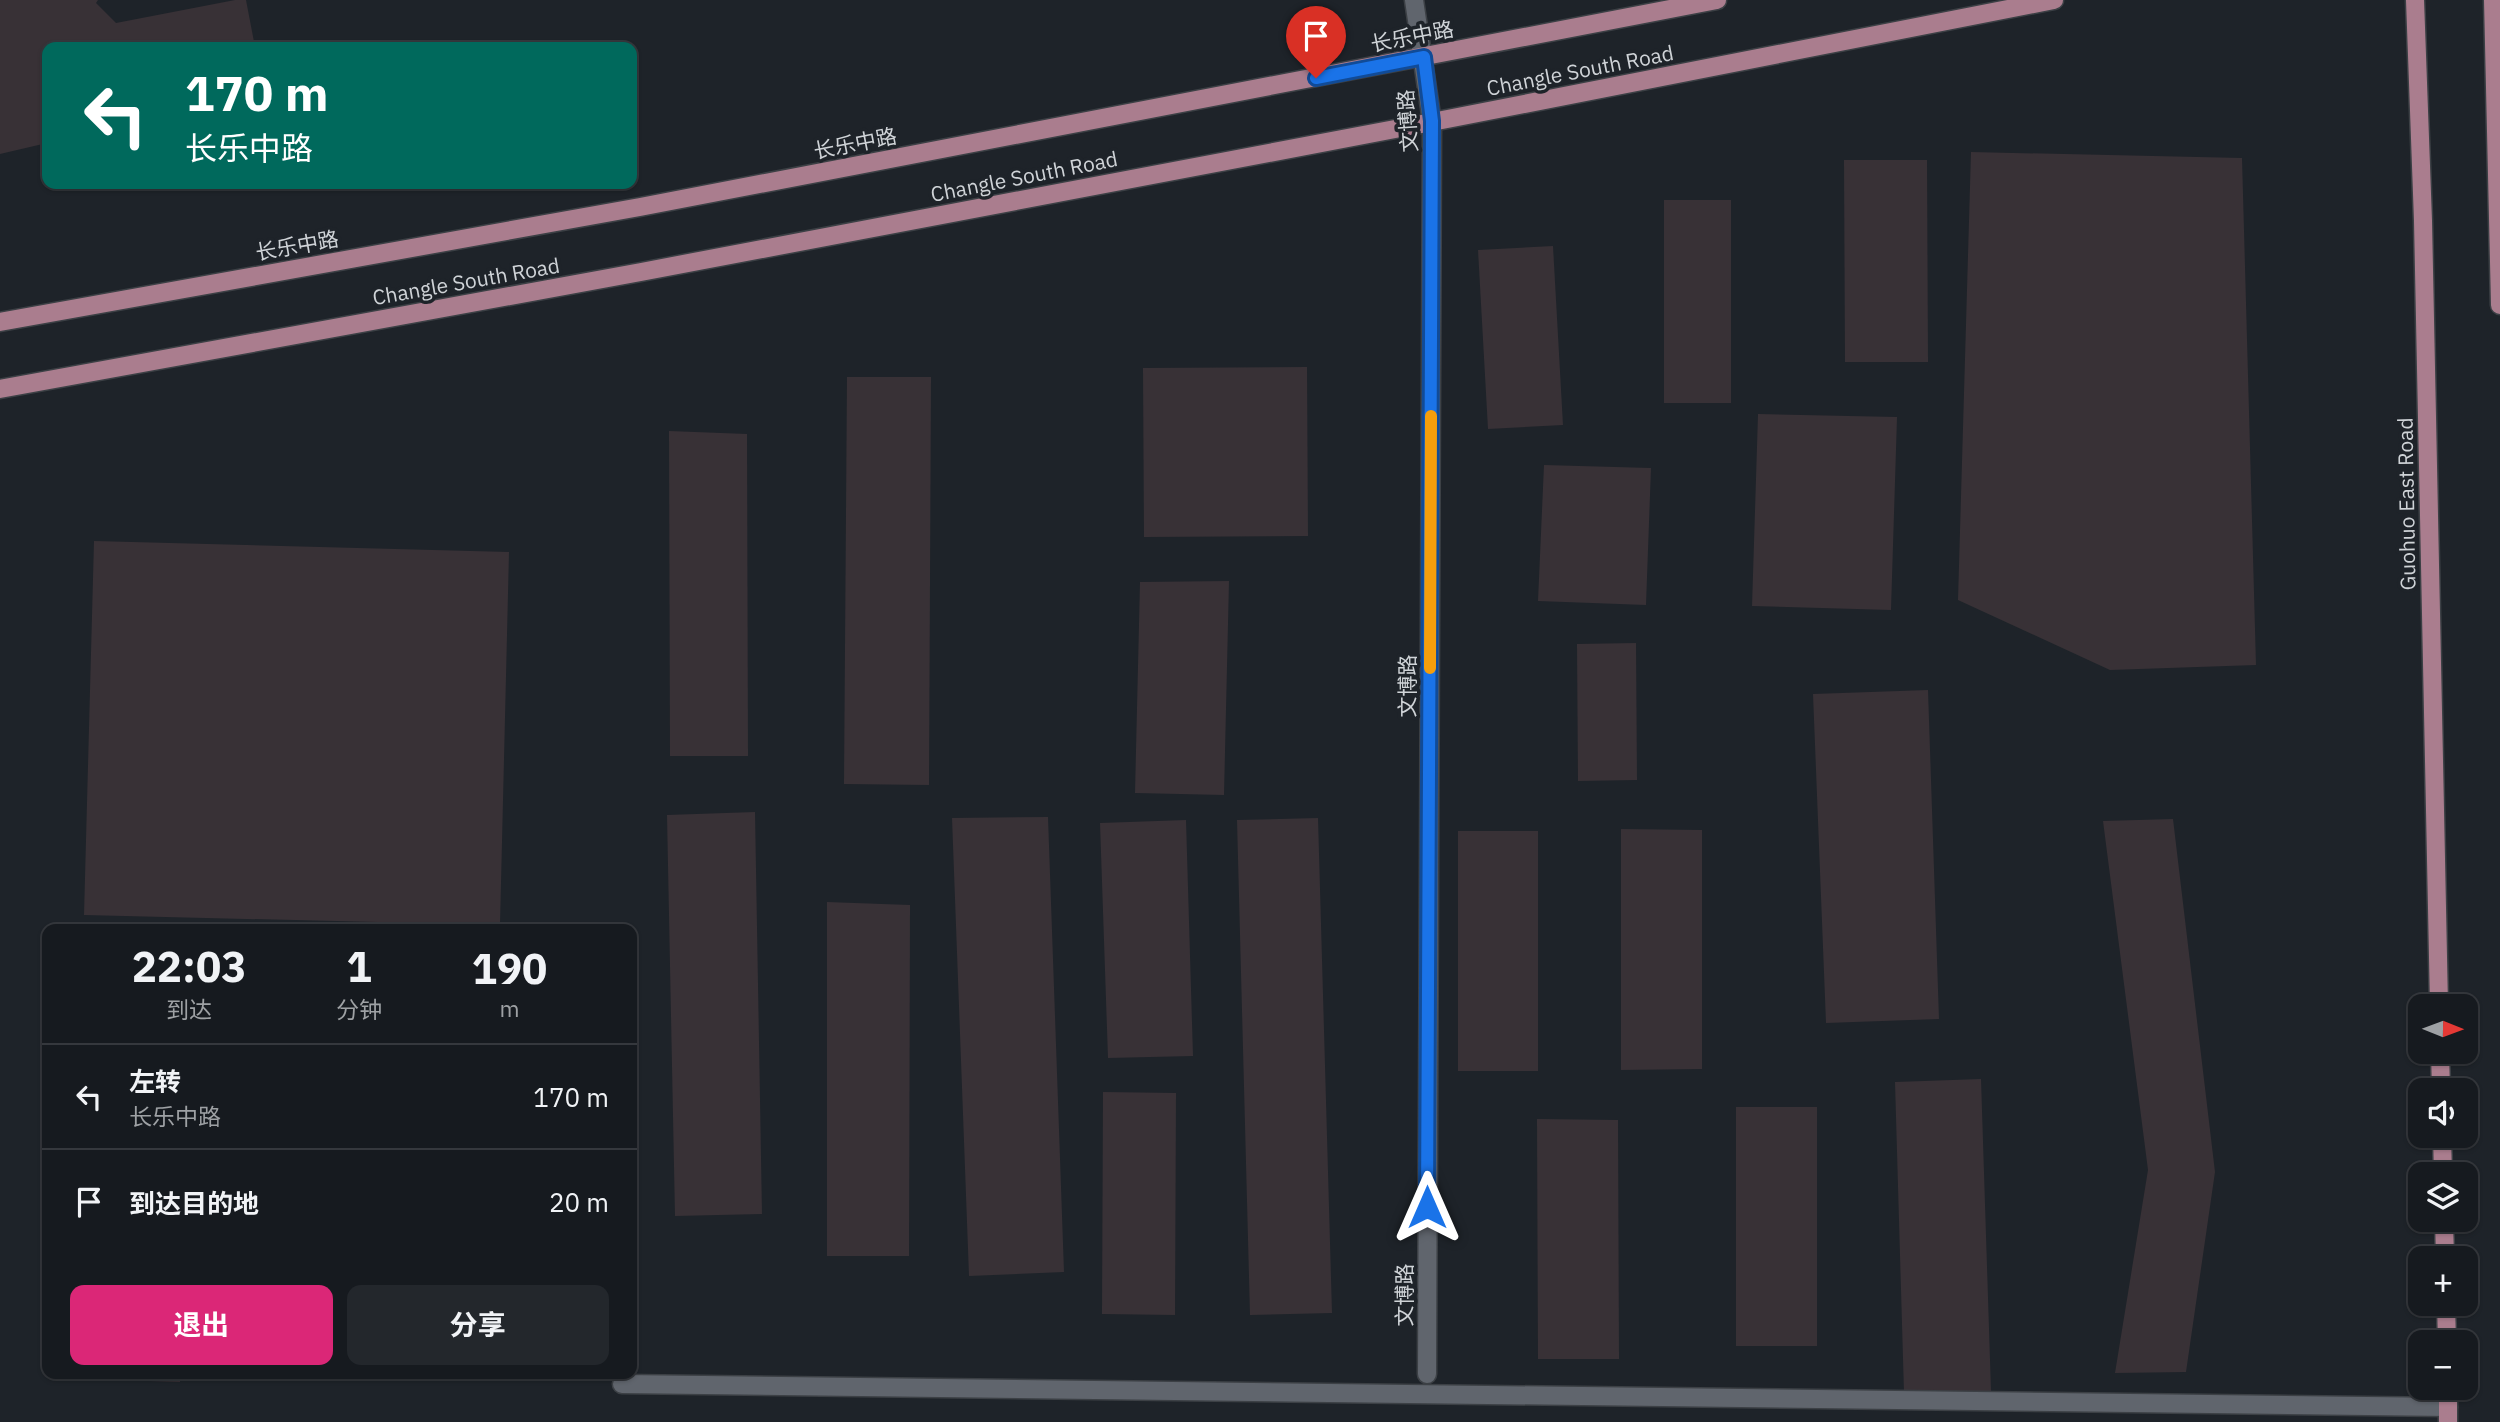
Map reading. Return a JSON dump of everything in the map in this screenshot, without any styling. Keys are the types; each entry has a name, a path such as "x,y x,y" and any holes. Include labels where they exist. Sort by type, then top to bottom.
{"main road":[{"name":"长乐中路","path":"0,322 653,205 1717,0"},
{"name":"Changle South Road","path":"0,389 654,269 2054,0"},
{"name":"Guohuo East Road","path":"2415,0 2423,235 2439,994"},
{"path":"2493,0 2500,305"}],"street":[{"name":"文博路","path":"1413,0 1432,121 1427,1374"},
{"path":"622,1384 2448,1414"}],"building":[{"path":"0,0 98,0 96,3 116,23 246,0 254,42 42,42 42,144 0,154"},
{"path":"1971,152 2242,158 2256,665 2110,670 1958,600"},
{"path":"1844,160 1927,160 1928,362 1845,362"},
{"path":"1664,200 1731,200 1731,403 1664,403"},
{"path":"1553,246 1563,425 1488,429 1478,250"},
{"path":"1307,367 1308,536 1144,537 1143,368"},
{"path":"847,377 931,377 929,785 844,784"},
{"path":"1758,414 1897,417 1891,610 1752,606"},
{"path":"669,431 747,434 748,756 670,756"},
{"path":"1544,465 1651,468 1646,605 1538,601"},
{"path":"94,541 509,552 500,924 84,915"},
{"path":"1229,581 1224,795 1135,793 1140,582"},
{"path":"1636,643 1637,780 1578,781 1577,644"},
{"path":"1928,690 1939,1019 1826,1023 1813,694"},
{"path":"755,812 762,1214 675,1216 667,815"},
{"path":"1048,817 1064,1272 969,1276 952,818"},
{"path":"1318,818 1332,1313 1250,1315 1237,820"},
{"path":"2173,819 2215,1172 2186,1372 2115,1373 2148,1170 2103,821"},
{"path":"1186,820 1193,1056 1108,1058 1100,823"},
{"path":"1621,829 1702,830 1702,1069 1621,1070"},
{"path":"1458,831 1538,831 1538,1071 1458,1071"},
{"path":"827,902 910,905 909,1256 827,1256"},
{"path":"1981,1079 1991,1391 1904,1393 1895,1082"},
{"path":"1103,1092 1176,1093 1175,1315 1102,1314"},
{"path":"1736,1107 1817,1107 1817,1346 1736,1346"},
{"path":"1537,1119 1618,1120 1619,1359 1538,1359"},
{"path":"89,1379 180,1379 180,1382"}],"slow traffic":[{"path":"1430,668 1431,416"}],"route":[{"path":"1316,78 1424,57 1432,121 1427,1207"}]}
